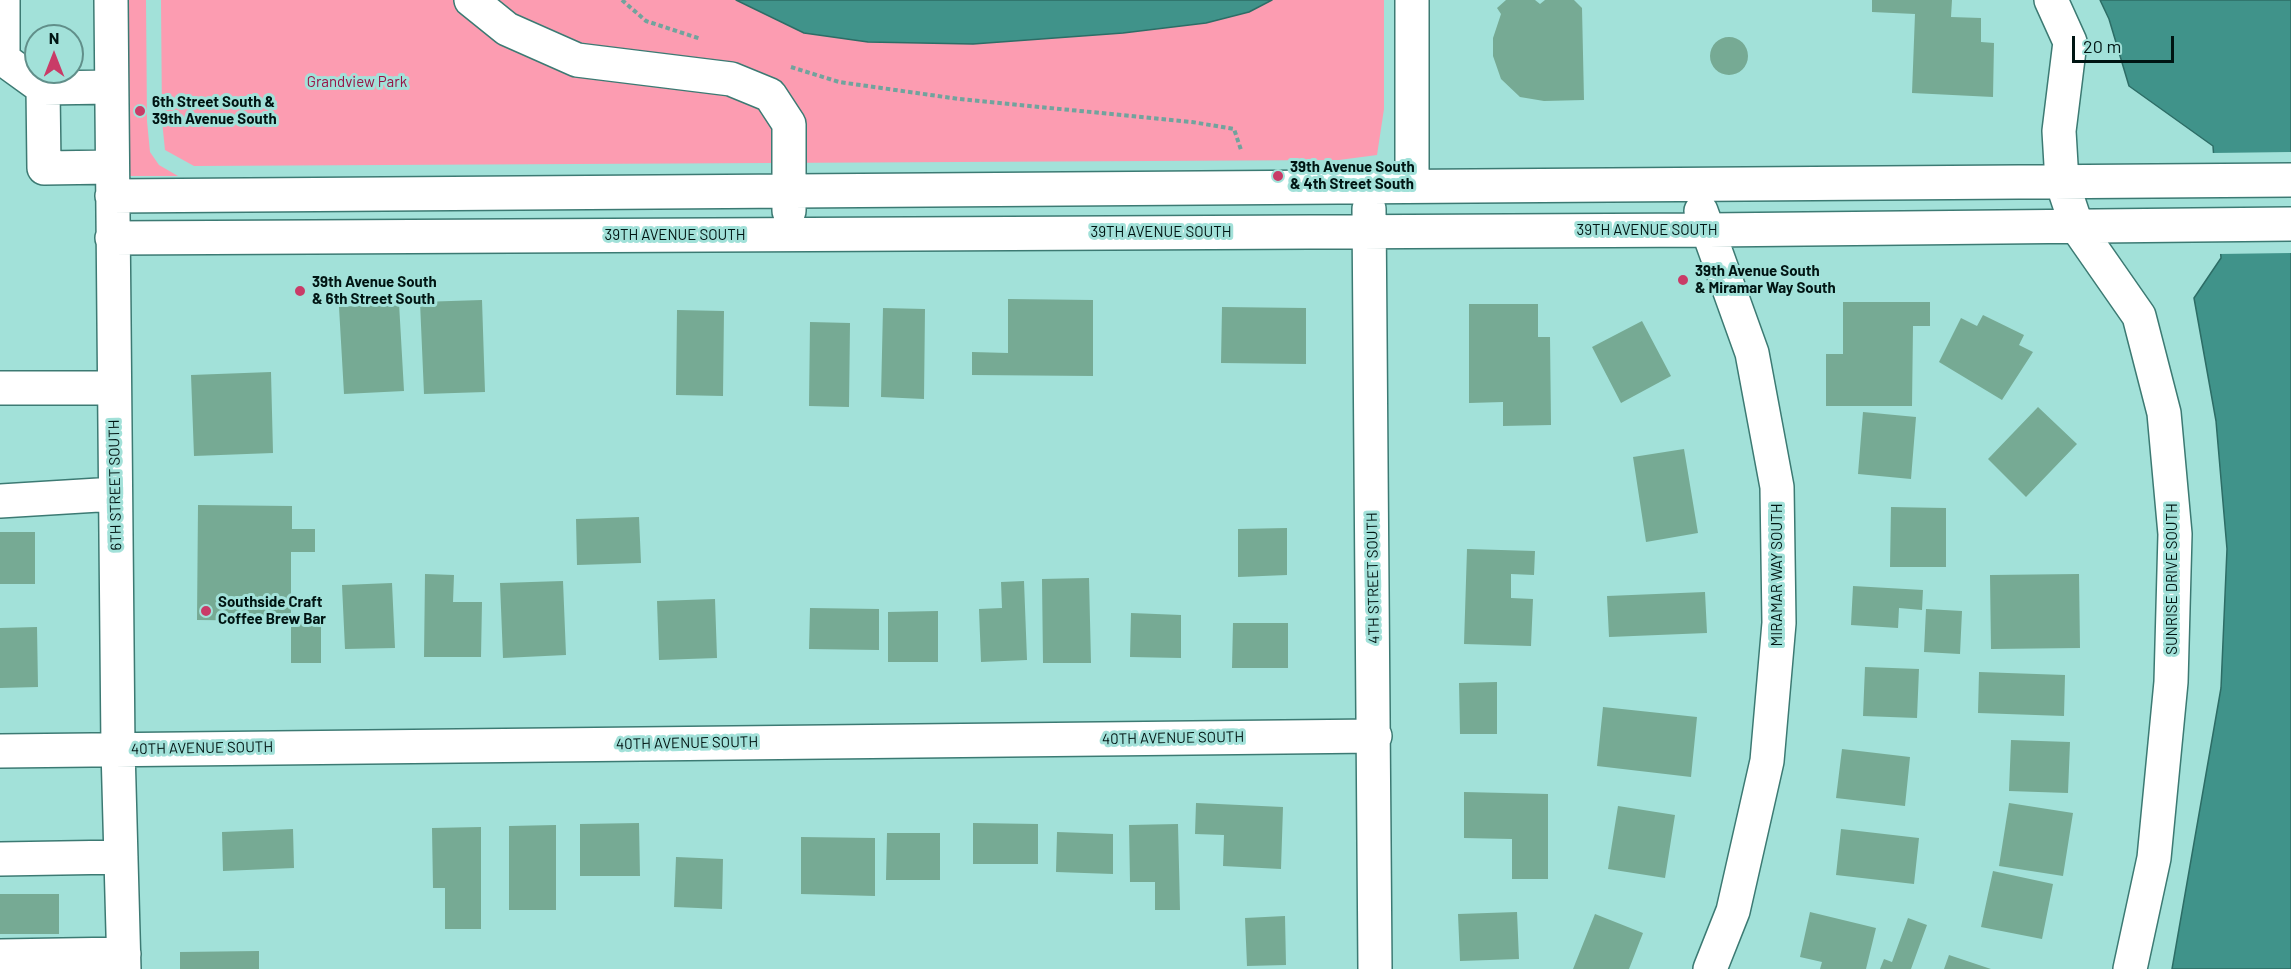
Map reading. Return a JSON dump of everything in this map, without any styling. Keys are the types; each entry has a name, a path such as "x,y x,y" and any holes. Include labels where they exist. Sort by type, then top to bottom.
{"street":[{"path":"3,0 2,59 44,88 111,87"},
{"name":"6TH STREET SOUTH","path":"111,0 118,749 124,961"},
{"path":"471,0 507,29 577,60 731,79 770,94 789,124 789,234"},
{"path":"1412,0 1412,186"},
{"name":"SUNRISE DRIVE SOUTH","path":"2050,0 2070,42 2059,130 2062,182 2077,227 2139,316 2164,413 2175,534 2171,682 2154,858 2130,969"},
{"path":"44,88 44,168 112,181 789,191 2291,180"},
{"name":"4TH STREET SOUTH","path":"1368,186 1375,736 1375,969"},
{"name":"MIRAMAR WAY SOUTH","path":"1691,186 1709,230 1752,353 1775,476 1779,611 1767,761 1733,911 1710,969"},
{"name":"39TH AVENUE SOUTH","path":"112,238 1709,230 2291,224"},
{"path":"0,388 114,388"},
{"path":"0,501 115,495"},
{"name":"40TH AVENUE SOUTH","path":"0,751 1375,736"},
{"path":"0,859 121,857"},
{"path":"0,956 124,961"}],"path":[{"path":"622,0 646,21 703,39"},
{"path":"782,64 839,82 959,99 1192,122 1234,129 1241,150"}],"green space":[{"path":"128,0 146,0 147,121 150,152 159,165 178,176 129,176"},
{"name":"Grandview Park","path":"161,0 736,0 804,33 1123,33 1206,23 1249,12 1272,0 1384,0 1384,109 1377,155 1339,160 194,166 165,150 162,121"}],"shaded area":[{"path":"736,0 1272,0 1249,12 1206,23 1123,33 973,44 868,42 804,33"},
{"path":"2100,0 2291,0 2291,969 2172,969 2221,688 2227,549 2216,421 2194,298 2221,258 2213,146 2129,86 2109,19"}],"pier":[{"path":"2291,152 2291,253 2218,254 2211,153"}],"building":[{"path":"1506,0 1535,0 1540,4 1545,0 1574,0 1582,8 1584,100 1544,101 1520,97 1501,79 1493,56 1493,38 1501,14 1497,8"},
{"path":"1872,0 1952,0 1951,17 1981,18 1981,42 1994,43 1993,97 1912,93 1915,14 1872,12"},
{"path":"1729,37 1742,43 1748,56 1742,69 1729,75 1716,69 1710,56 1716,43"},
{"path":"1008,299 1093,300 1093,376 972,375 972,352 1008,353"},
{"path":"482,300 485,392 424,394 420,302"},
{"path":"1843,302 1930,302 1930,326 1913,326 1912,406 1826,406 1826,354 1843,354"},
{"path":"399,303 404,391 344,394 339,307"},
{"path":"1469,304 1538,304 1538,337 1550,337 1551,425 1503,426 1503,402 1469,403"},
{"path":"1222,307 1306,308 1306,364 1221,363"},
{"path":"883,308 925,309 924,399 881,397"},
{"path":"677,310 724,311 723,396 676,395"},
{"path":"1983,315 2024,335 2019,345 2033,352 2002,400 1939,362 1961,318 1977,326"},
{"path":"1642,321 1671,376 1621,403 1592,347"},
{"path":"810,322 850,323 849,407 809,406"},
{"path":"271,372 273,453 194,456 191,375"},
{"path":"2038,407 2077,444 2026,497 1988,459"},
{"path":"1863,412 1916,417 1911,479 1858,474"},
{"path":"1684,449 1698,533 1646,542 1633,457"},
{"path":"198,505 292,506 292,529 315,529 315,552 291,552 291,618 321,618 321,663 291,663 291,621 197,620"},
{"path":"1891,507 1946,508 1946,567 1890,567"},
{"path":"639,517 641,563 577,565 576,519"},
{"path":"1287,528 1287,575 1238,577 1238,529"},
{"path":"0,532 35,532 35,584 0,584"},
{"path":"1467,549 1535,551 1534,575 1511,574 1511,598 1533,599 1531,646 1464,644"},
{"path":"425,574 454,575 453,602 482,602 481,657 424,657"},
{"path":"2079,574 2080,648 1991,649 1990,575"},
{"path":"1089,578 1091,663 1043,663 1042,579"},
{"path":"563,581 566,655 503,658 500,583"},
{"path":"1024,581 1027,660 981,662 979,609 1002,608 1001,582"},
{"path":"392,583 395,648 345,649 342,585"},
{"path":"1853,586 1923,590 1922,610 1899,608 1898,628 1851,625"},
{"path":"1705,592 1707,633 1609,637 1607,596"},
{"path":"715,599 717,658 659,660 657,601"},
{"path":"810,608 879,609 879,650 809,649"},
{"path":"1926,609 1962,611 1960,654 1924,652"},
{"path":"938,611 938,662 888,662 888,612"},
{"path":"1131,613 1181,615 1181,658 1130,657"},
{"path":"1233,623 1288,623 1288,668 1232,668"},
{"path":"37,627 38,687 0,688 0,628"},
{"path":"1865,667 1919,669 1917,718 1863,716"},
{"path":"1979,672 2065,675 2064,716 1978,713"},
{"path":"1497,682 1497,734 1460,734 1459,683"},
{"path":"1603,707 1697,717 1691,777 1597,766"},
{"path":"2011,740 2070,742 2068,793 2009,791"},
{"path":"1842,749 1910,757 1905,806 1836,798"},
{"path":"1464,792 1548,794 1548,879 1512,879 1512,839 1464,838"},
{"path":"1196,803 1283,807 1281,869 1223,866 1224,835 1195,834"},
{"path":"2009,803 2073,813 2063,876 1999,866"},
{"path":"1618,806 1675,815 1665,878 1608,869"},
{"path":"639,823 640,876 580,876 580,824"},
{"path":"973,823 1038,824 1038,864 973,864"},
{"path":"1178,824 1180,910 1155,910 1155,882 1130,882 1129,825"},
{"path":"556,825 556,910 509,910 509,826"},
{"path":"481,827 481,929 445,929 445,888 433,888 432,828"},
{"path":"293,829 294,868 223,871 222,832"},
{"path":"1841,829 1919,838 1914,884 1836,875"},
{"path":"1057,832 1113,834 1113,874 1056,872"},
{"path":"887,833 940,833 940,880 886,880"},
{"path":"801,837 875,838 875,896 801,894"},
{"path":"676,857 723,859 722,909 674,907"},
{"path":"1993,871 2053,884 2042,939 1981,927"},
{"path":"0,894 59,894 59,934 0,934"},
{"path":"1517,912 1519,959 1460,961 1458,914"},
{"path":"1810,912 1876,928 1866,969 1820,969 1822,962 1800,957"},
{"path":"1595,914 1643,933 1629,969 1573,969"},
{"path":"1285,916 1286,965 1247,966 1245,918"},
{"path":"1908,918 1927,925 1911,969 1880,969 1884,959 1892,962"},
{"path":"259,951 259,969 180,969 180,952"},
{"path":"1949,955 1991,969 1944,969"}],"place":[{"name":"6th Street South & 39th Avenue South","path":"140,111"},
{"name":"39th Avenue South & 4th Street South","path":"1278,176"},
{"name":"39th Avenue South & Miramar Way South","path":"1683,280"},
{"name":"39th Avenue South & 6th Street South","path":"300,291"},
{"name":"Southside Craft Coffee Brew Bar","path":"206,611"}]}
